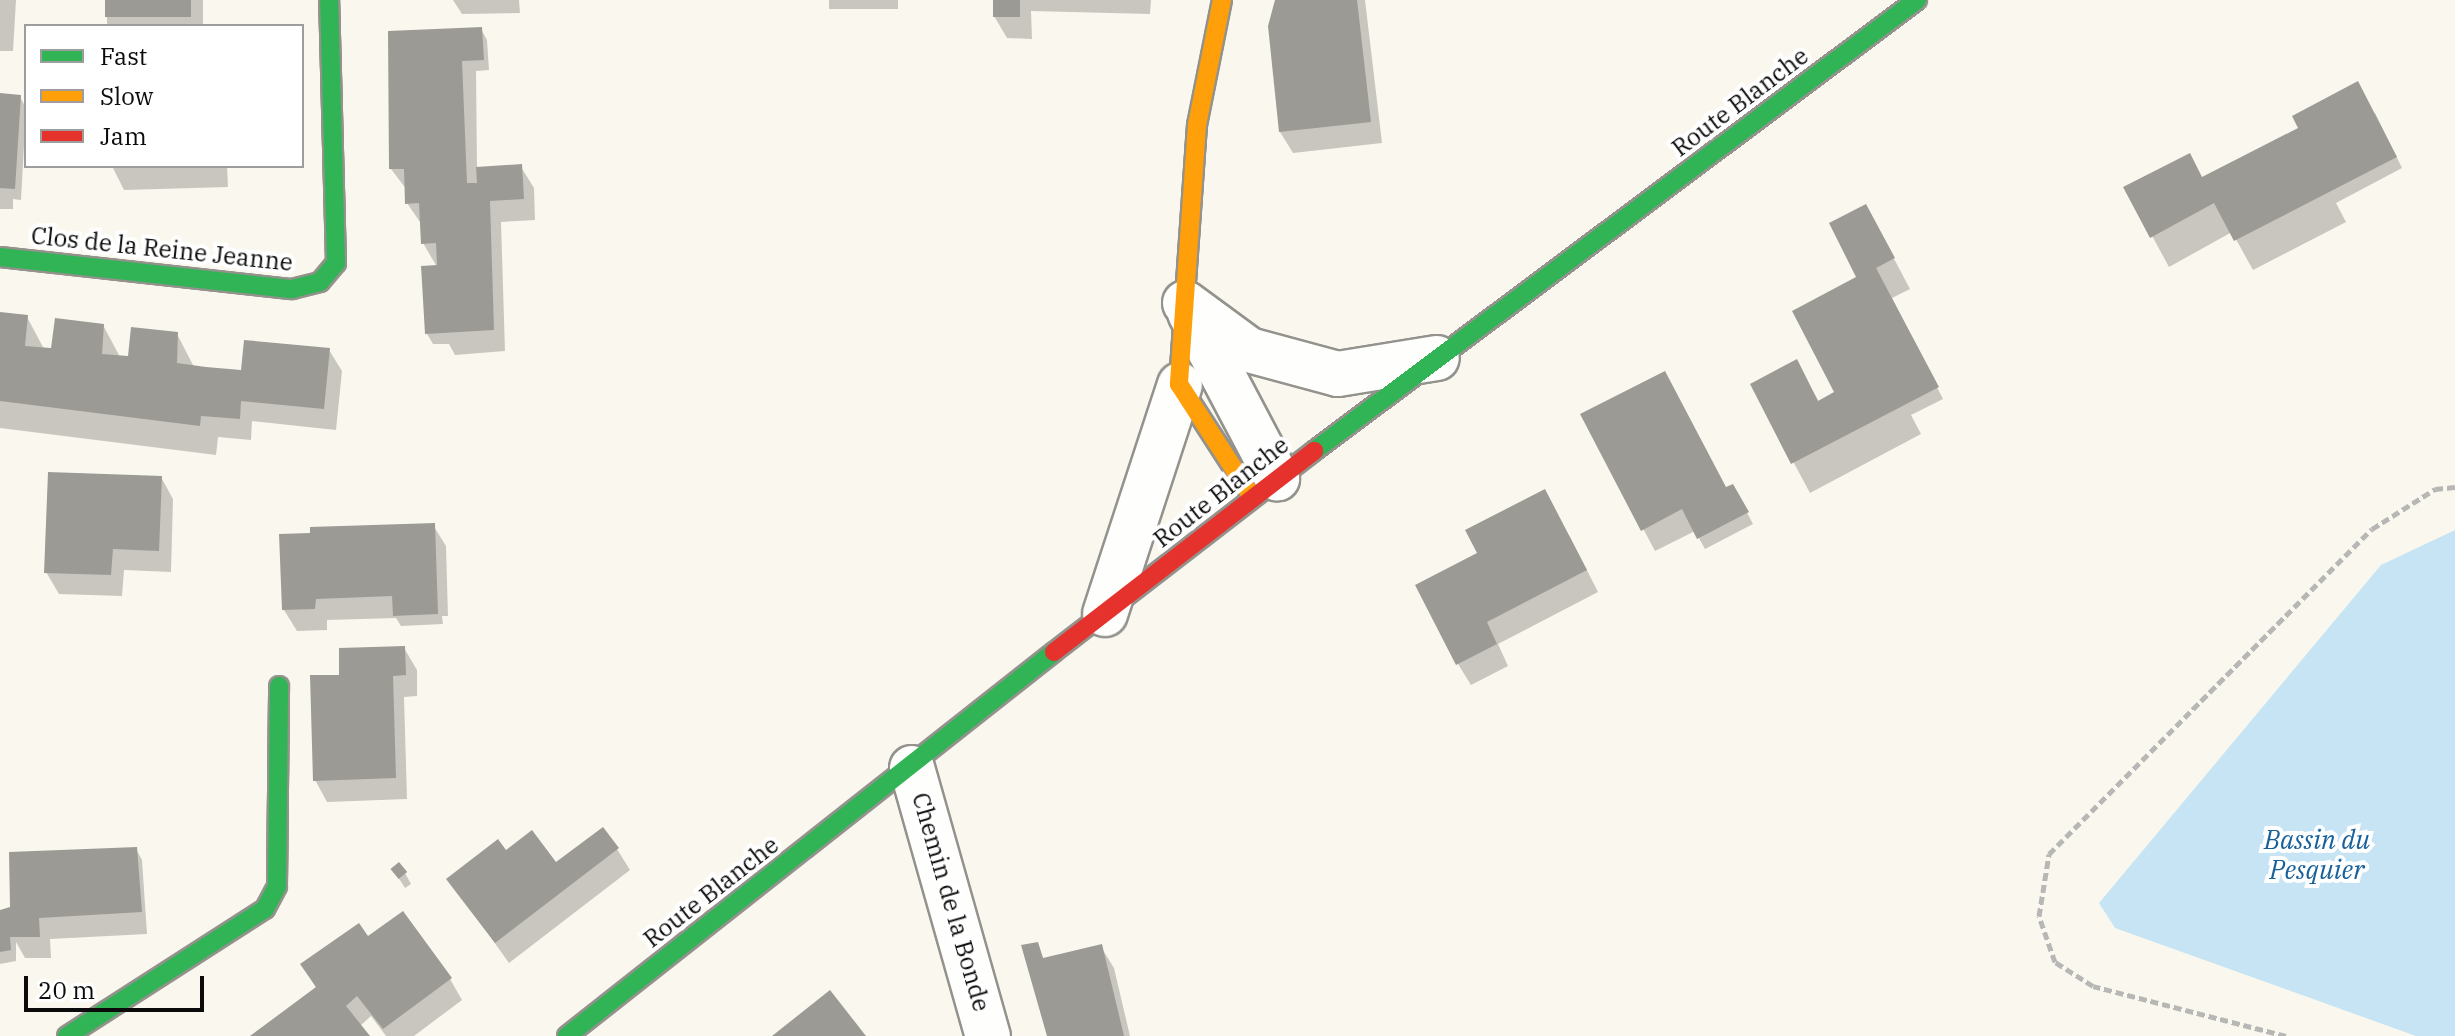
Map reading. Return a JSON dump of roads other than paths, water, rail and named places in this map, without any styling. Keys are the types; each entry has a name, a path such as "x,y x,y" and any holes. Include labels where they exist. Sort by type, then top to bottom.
{"street":[{"name":"Clos de la Reine Jeanne","path":"0,257 292,289 320,282 336,263 329,0"},
{"path":"1105,614 1180,385 1197,125 1222,0"},
{"name":"Route Blanche","path":"567,1036 912,768 1264,487 1917,0"},
{"path":"1185,303 1249,350 1338,374 1437,358"},
{"path":"1185,303 1264,487"},
{"path":"1180,385 1264,487"},
{"path":"67,1036 265,909 277,886 279,686"},
{"name":"Chemin de la Bonde","path":"912,768 988,1036"}],"water":[{"name":"Bassin du Pesquier","path":"2455,530 2455,1036 2416,1036 2115,928 2099,903 2381,565"}]}
